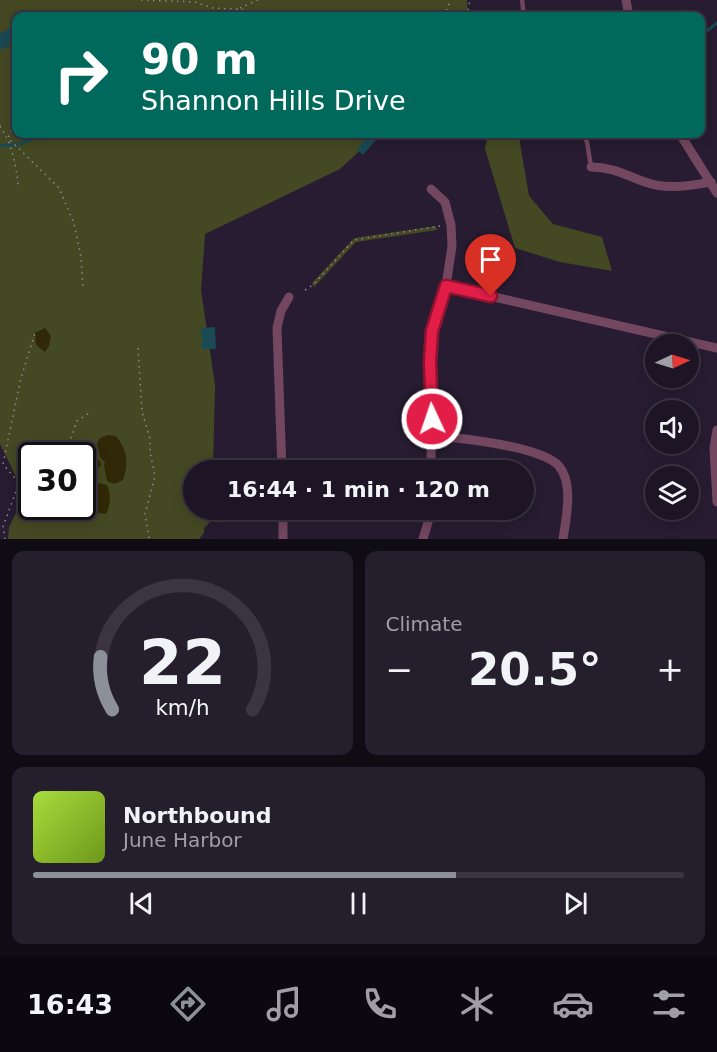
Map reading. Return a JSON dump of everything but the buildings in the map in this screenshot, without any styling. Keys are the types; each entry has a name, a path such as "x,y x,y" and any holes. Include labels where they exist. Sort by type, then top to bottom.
{"street":[{"path":"683,138 717,193"},
{"path":"591,167 605,167 644,182 662,186 683,187 711,182"},
{"path":"431,189 445,202 451,225 452,246 446,286 432,331 430,362 432,460"},
{"path":"446,286 717,348"},
{"path":"282,460 277,328 281,312 289,297"},
{"path":"717,430 714,447 717,502"},
{"path":"433,435 473,439 523,450 545,457 559,466 566,481 567,502 563,539"},
{"path":"282,539 283,520"},
{"path":"423,539 429,520"}],"lane":[{"path":"584,138 591,167"}],"path":[{"path":"141,0 195,2 213,8 258,12"},
{"path":"240,9 258,0"},
{"path":"0,126 8,138 59,188 74,223 81,257 83,288"},
{"path":"12,129 8,138 16,165 18,185"},
{"path":"305,290 313,285 354,240 441,226"},
{"path":"0,531 19,483 3,464 21,378 35,333"},
{"path":"138,348 142,412 150,439 155,476 145,514 149,539"},
{"path":"70,442 77,421 91,412"},
{"path":"3,527 5,539"}],"shaded area":[{"path":"0,0 467,0 468,12 12,12 12,138 374,138 340,169 205,234 201,290 215,385 213,460 183,460 183,520 211,520 199,539 8,539 9,527 18,509 18,520 96,520 96,442 18,442 18,481 0,444"},
{"path":"12,23 12,43 0,49 0,33 6,31"},
{"path":"366,138 377,139 363,155 357,150"},
{"path":"487,138 519,138 529,196 553,224 602,237 612,271 560,262 515,248 485,149"},
{"path":"436,226 437,230 356,242 314,287 312,283 354,238"},
{"path":"215,327 216,349 202,349 201,328"}],"sand":[{"path":"45,328 51,336 45,352 36,345 35,333"},
{"path":"108,435 116,436 126,457 123,480 114,484 107,481 105,462 100,457 97,443 100,438"},
{"path":"96,458 100,461 101,465 96,471"},
{"path":"98,483 107,485 110,496 106,514 98,513"}],"waterway":[{"path":"705,32 717,23"},
{"path":"0,146 20,144 35,138"}],"route":[{"path":"432,419 430,362 432,331 446,286 491,296"}]}
